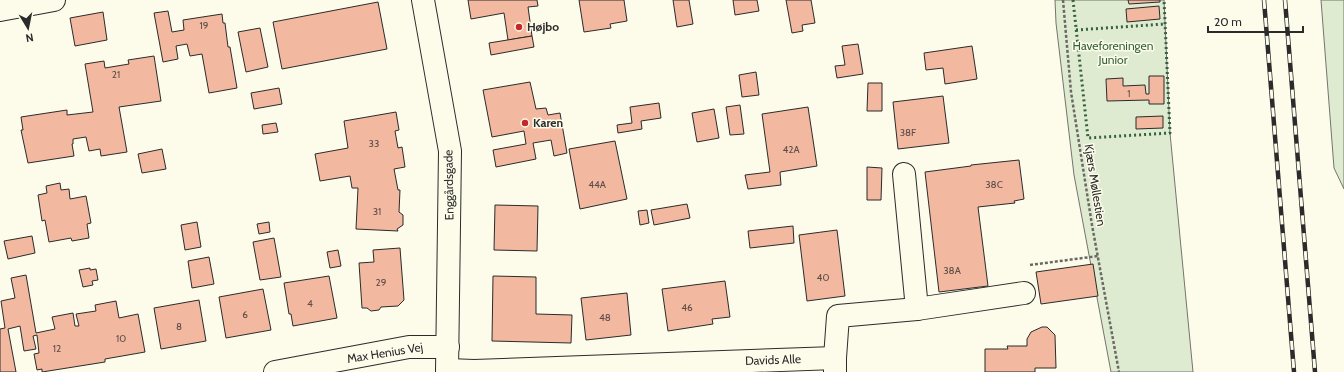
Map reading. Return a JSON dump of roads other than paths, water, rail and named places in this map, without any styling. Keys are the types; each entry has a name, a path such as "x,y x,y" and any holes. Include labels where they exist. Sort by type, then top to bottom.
{"street":[{"path":"0,10 54,0"},
{"name":"Enggårdsgade","path":"423,0 450,151 448,371"},
{"path":"904,174 917,309"},
{"name":"Davids Alle","path":"448,371 835,365 838,316 917,309 1015,294"},
{"name":"Max Henius Vej","path":"275,372 409,347 448,347"}],"railway":[{"path":"1264,0 1294,372"},
{"path":"1285,0 1315,372"}],"place":[{"name":"Højbo","path":"519,27"},
{"name":"Karen","path":"525,123"}],"park label":[{"name":"Haveforeningen Junior","path":"1113,53"}]}
